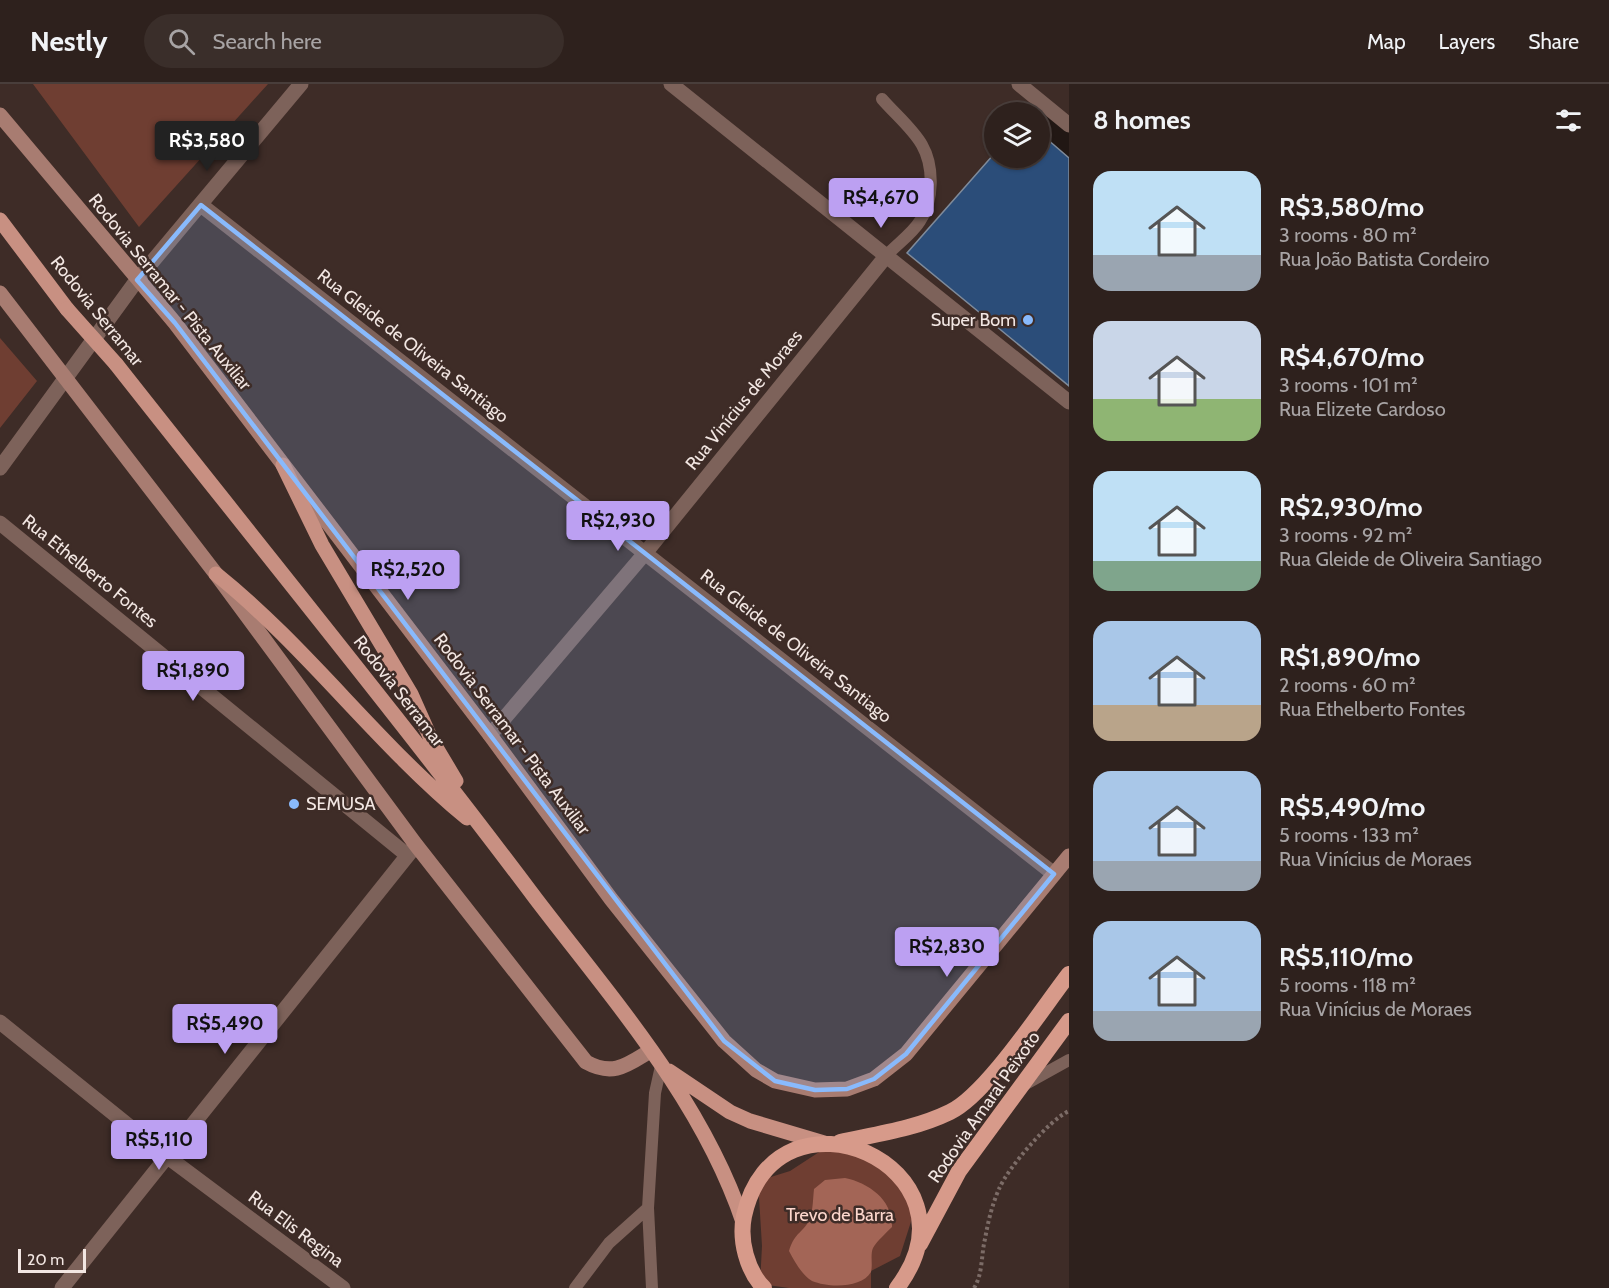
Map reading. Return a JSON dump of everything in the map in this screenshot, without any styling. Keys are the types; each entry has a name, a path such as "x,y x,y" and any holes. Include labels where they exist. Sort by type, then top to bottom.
{"highway":[{"name":"Rodovia Amaral Peixoto","path":"743,1222 748,1200 758,1181 776,1162 799,1149 916,1126 952,1111 977,1092 1069,974"},
{"name":"Rodovia Amaral Peixoto","path":"897,1288 908,1273 917,1250 959,1171 1069,1021"},
{"path":"828,1143 855,1146 875,1155 893,1169 907,1186 916,1206 919,1228 917,1250"},
{"path":"743,1222 751,1288"},
{"path":"750,1267 764,1288"}],"main road":[{"name":"Rodovia Serramar - Pista Auxiliar","path":"0,116 175,323 490,735 612,899 724,1041 756,1070 775,1081 815,1090 847,1089 874,1079 906,1054 1069,856"},
{"name":"Rodovia Serramar","path":"0,220 67,309 116,364 490,837 650,1051 716,1155 731,1187 743,1222"},
{"path":"0,293 216,574 411,850 586,1062 599,1069 613,1070 627,1065 650,1051"},
{"path":"283,465 322,545 411,694 431,739 490,837"},
{"path":"216,574 258,609 356,713 438,793 490,837"},
{"name":"Rodovia Serramar","path":"661,1066 730,1112 750,1121 828,1143"}],"street":[{"path":"0,468 137,280 301,84"},
{"path":"671,84 1069,402"},
{"path":"1019,84 1069,125"},
{"name":"Rua Gleide de Oliveira Santiago","path":"201,206 646,552 1054,874"},
{"name":"Rua Vinícius de Moraes","path":"490,735 646,552 887,255"},
{"name":"Rua Ethelberto Fontes","path":"0,523 411,850"},
{"path":"64,1287 165,1155 411,850"},
{"name":"Rua Elis Regina","path":"0,1022 165,1155 343,1288"}],"lane":[{"path":"882,99 922,144 927,159 931,187 928,204 920,222 887,255"},
{"path":"1018,1088 1069,1060"},
{"path":"652,1288 648,1208 655,1093 661,1066"},
{"path":"575,1288 609,1243 648,1208"}],"path":[{"path":"974,1288 978,1281 984,1240 999,1187 1033,1142 1058,1116 1069,1111"}],"highlighted area":[{"path":"201,205 1054,874 906,1054 874,1079 847,1089 815,1090 775,1081 724,1041 175,323 137,280"}],"green space":[{"path":"33,84 268,84 139,227"},
{"path":"0,338 37,381 0,428"},
{"name":"Trevo de Barra","path":"833,1143 875,1155 916,1206 900,1256 871,1271 871,1288 789,1288 760,1284 762,1246 758,1181 790,1171"}],"shaded area":[{"path":"845,1178 863,1184 878,1194 888,1209 892,1227 873,1248 871,1272 867,1277 853,1284 827,1285 812,1281 805,1275 789,1251 810,1218 814,1189 825,1180"}],"building":[{"name":"Super Bom","path":"1050,142 1069,158 1069,386 907,253 984,165 984,168 1050,168"}],"place":[{"name":"Super Bom","path":"1028,320"},
{"name":"SEMUSA","path":"294,804"}]}
